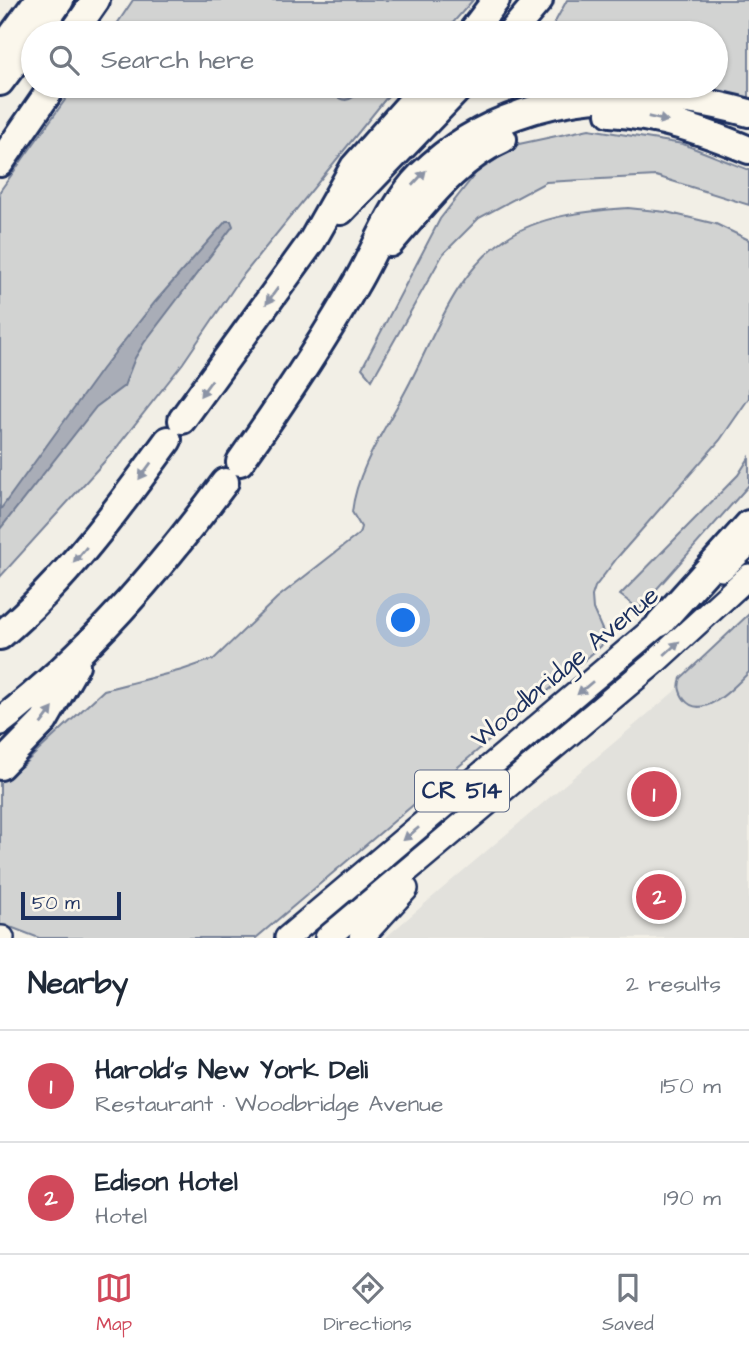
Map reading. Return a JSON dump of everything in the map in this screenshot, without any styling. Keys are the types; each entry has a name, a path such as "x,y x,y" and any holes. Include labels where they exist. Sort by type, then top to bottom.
{"highway":[{"path":"23,21 38,0"},
{"path":"45,21 60,0"},
{"path":"82,21 96,0"},
{"path":"480,21 496,0"},
{"path":"521,21 539,0"},
{"path":"0,52 21,23"},
{"path":"0,82 21,54"},
{"path":"0,134 26,98"},
{"path":"0,163 45,98"},
{"path":"0,636 29,611 115,512 312,240 354,167 415,98"},
{"path":"312,240 449,98"},
{"path":"4,721 84,650 150,579 232,472 292,388 359,278 401,200 420,176 451,150 484,129 521,112 594,98"},
{"path":"661,98 697,102 749,113"},
{"path":"359,278 449,178 489,145 557,117 597,112 643,115 680,124 749,150"},
{"path":"660,623 749,524"},
{"path":"0,659 29,611"},
{"path":"0,766 44,721 56,704 84,650"}],"main road":[{"name":"Woodbridge Avenue","path":"287,938 749,545"},
{"name":"Woodbridge Avenue","path":"327,938 654,663 749,576"},
{"path":"361,938 416,878 508,788"}],"shaded area":[{"path":"133,0 473,0 455,21 119,21"},
{"path":"567,0 749,0 749,101 728,96 728,21 556,21"},
{"path":"66,98 386,98 240,279 183,363 113,452 0,577 0,191"},
{"path":"589,129 683,144 749,170 749,205 656,176 546,182 479,218 443,254 372,380 362,368 440,219 476,173 519,144"},
{"path":"628,208 666,212 716,224 749,240 749,398 720,440 595,587 592,596 593,609 604,634 601,646 256,938 39,938 13,928 0,927 0,782 23,765 104,690 214,659 277,598 359,534 361,527 352,512 366,464 447,308 472,270 487,253 519,231 548,219"},
{"path":"226,221 231,221 233,226 144,343 124,386 96,407 0,529 0,510 102,369 155,302"},
{"path":"749,458 749,485 639,609 620,595 738,475"},
{"path":"749,614 749,672 718,700 700,707 691,705 681,693 681,678"},
{"path":"749,628 749,938 385,938 450,882"}],"place":[{"name":"Harold's New York Deli","path":"654,794"},
{"name":"Edison Hotel","path":"659,897"}]}
